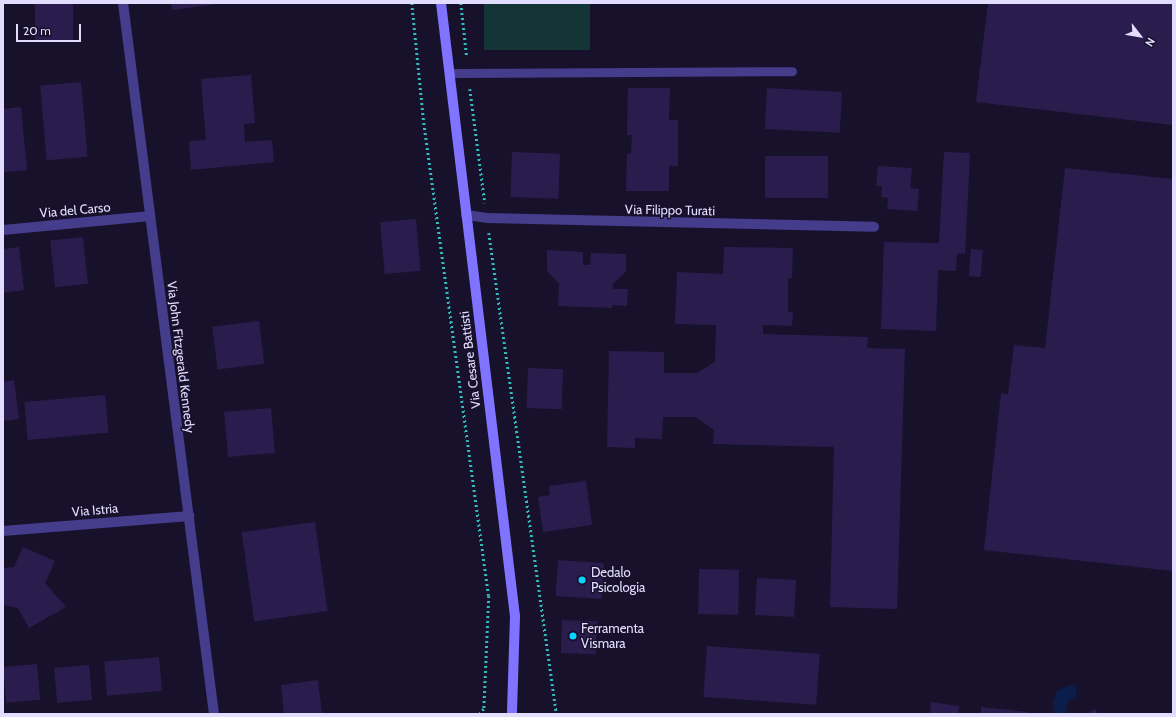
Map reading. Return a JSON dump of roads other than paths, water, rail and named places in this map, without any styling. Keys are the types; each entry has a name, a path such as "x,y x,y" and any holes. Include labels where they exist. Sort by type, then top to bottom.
{"street":[{"name":"Via John Fitzgerald Kennedy","path":"123,3 214,714"},
{"name":"Via Cesare Battisti","path":"441,3 515,616 512,714"},
{"name":"Via Filippo Turati","path":"466,215 487,218 874,227"},
{"name":"Via del Carso","path":"3,230 150,216"},
{"name":"Via Istria","path":"3,531 189,516"}],"lane":[{"path":"449,73 792,71"}],"water":[{"path":"1070,685 1075,687 1077,695 1067,703 1065,714 1055,714 1053,702 1057,691"}],"place":[{"name":"Dedalo Psicologia","path":"582,580"},
{"name":"Ferramenta Vismara","path":"573,636"}]}
